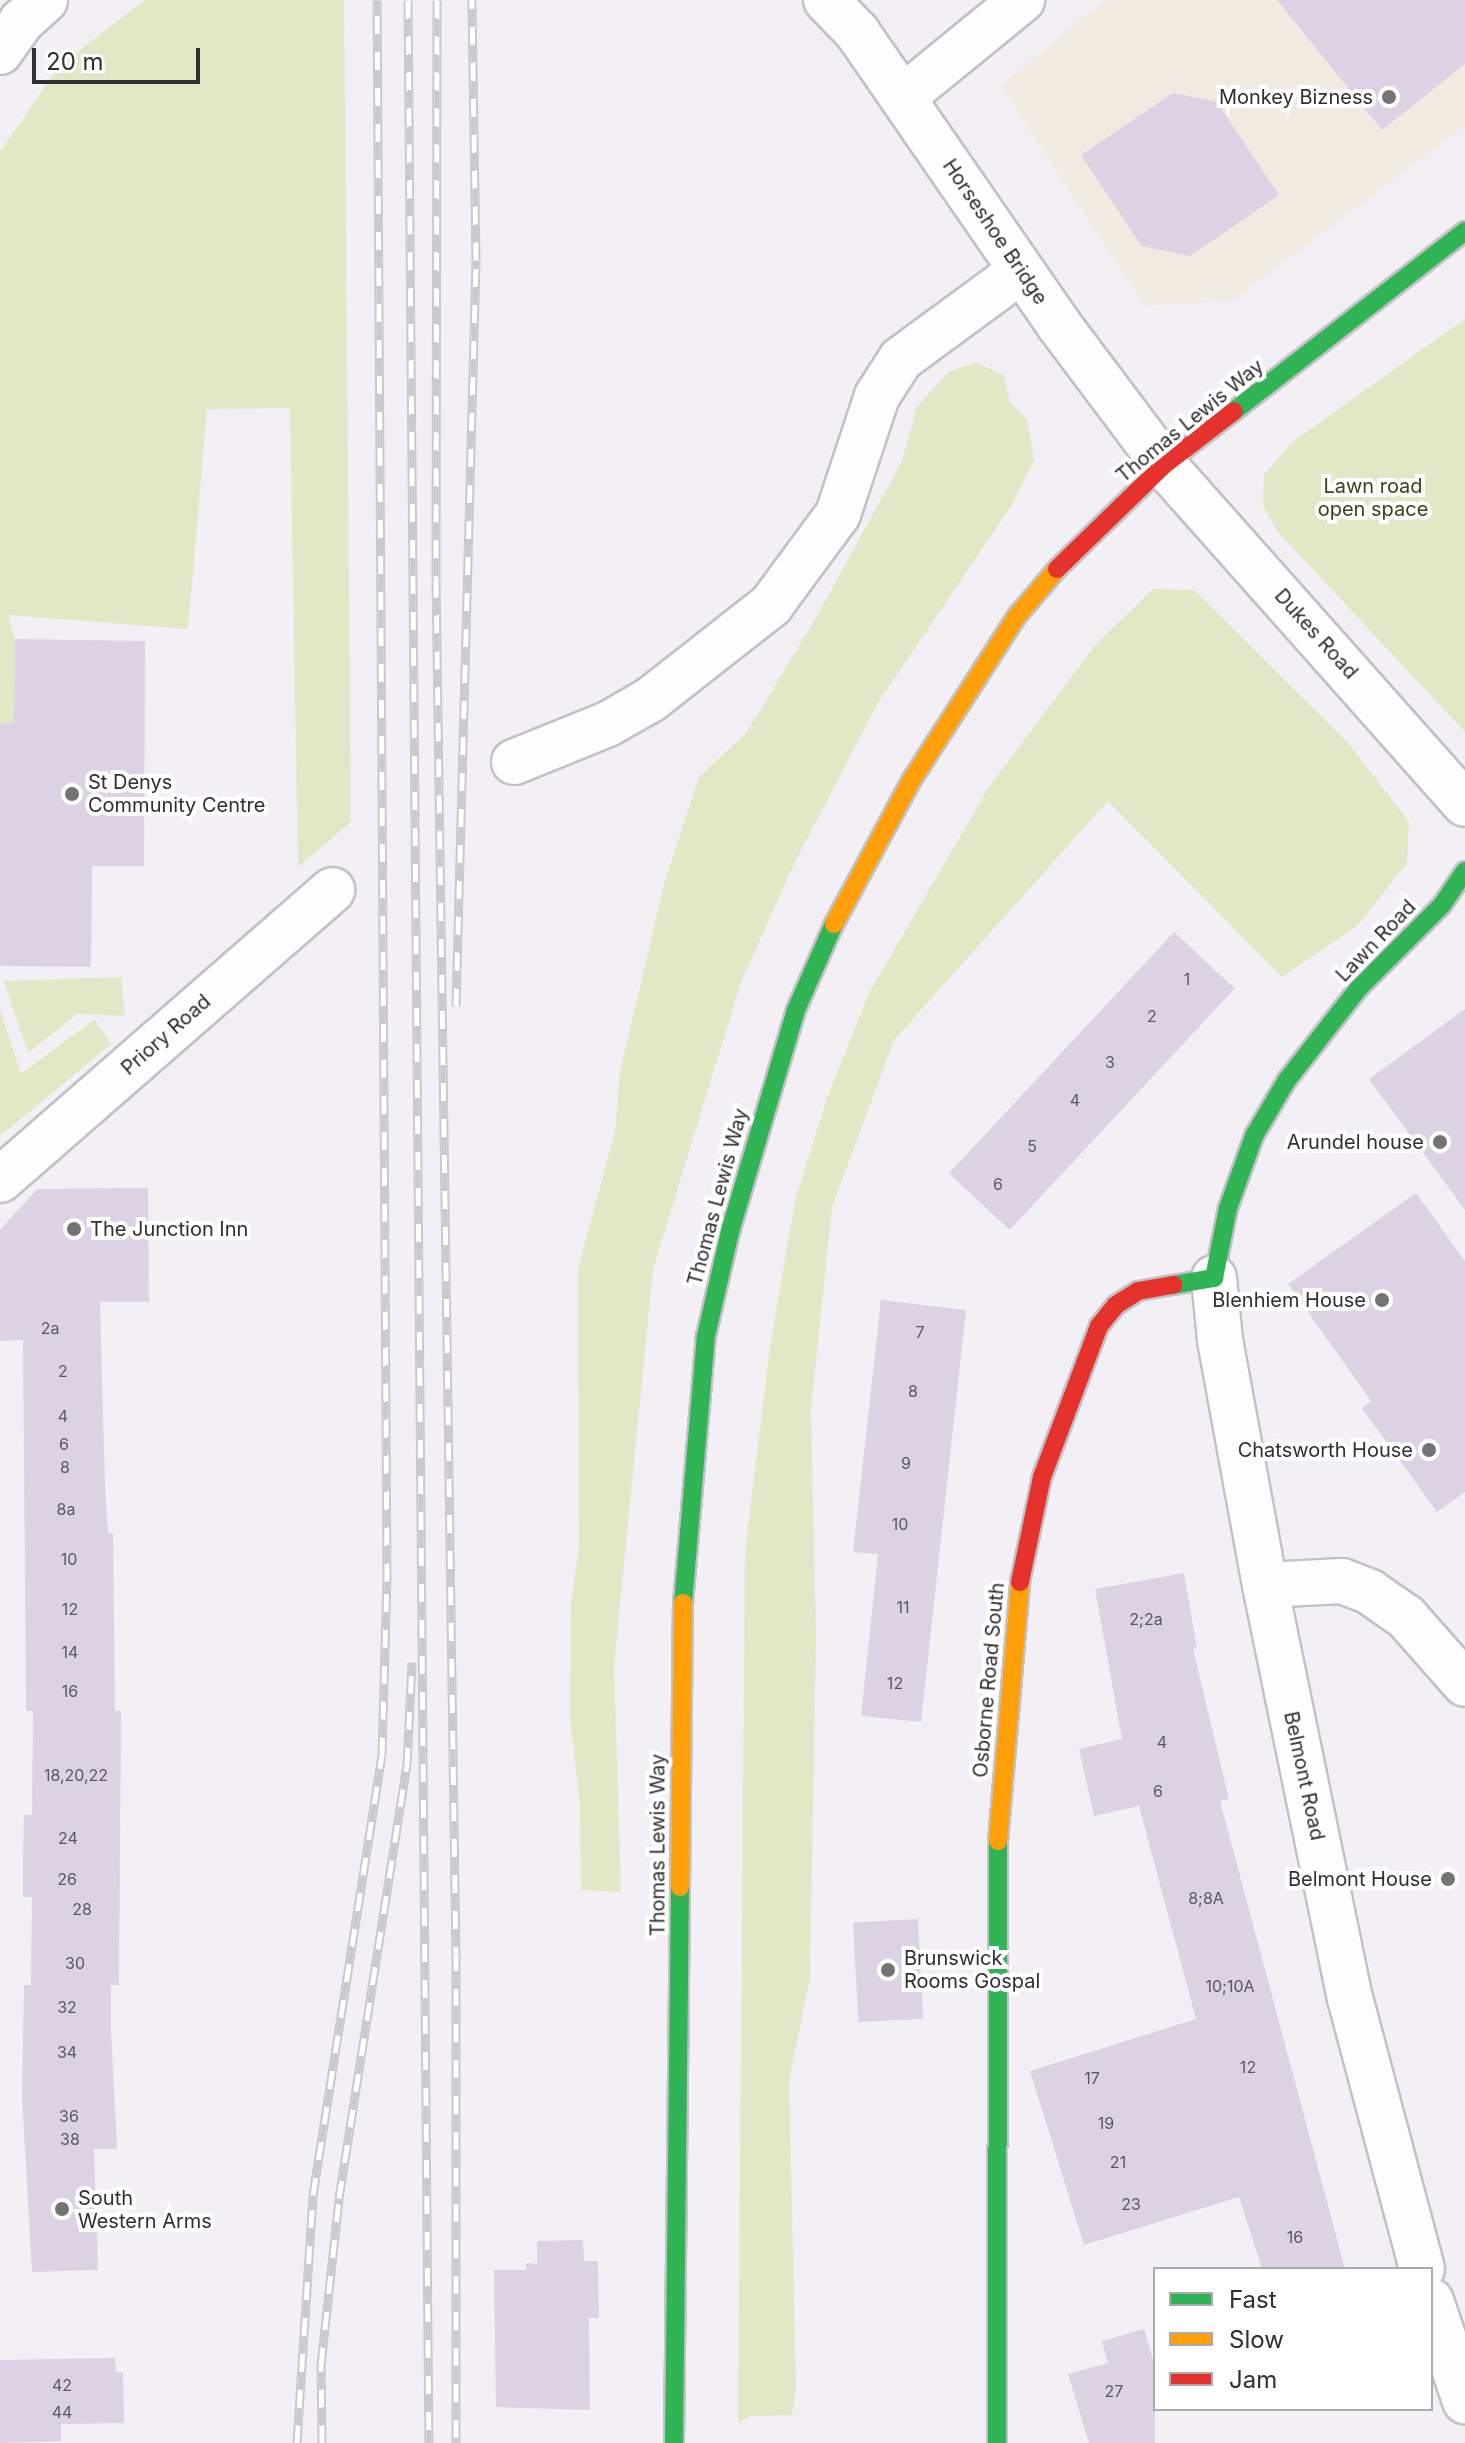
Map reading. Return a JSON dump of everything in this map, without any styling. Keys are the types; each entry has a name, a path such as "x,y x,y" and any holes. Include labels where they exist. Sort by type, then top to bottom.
{"main road":[{"name":"Thomas Lewis Way","path":"674,2443 683,1596 706,1336 731,1228 796,1010 845,900 911,781 1017,616 1082,541 1164,465 1465,231"},
{"name":"Lawn Road","path":"1214,1278 1228,1208 1254,1136 1315,1041 1358,989 1442,905 1465,871"},
{"name":"Osborne Road South","path":"997,2443 996,1863 1018,1590 1042,1477 1099,1326 1116,1305 1138,1291 1214,1278"}],"street":[{"path":"0,52 22,21 45,0"},
{"name":"Horseshoe Bridge","path":"826,0 903,97 1021,271 1164,465"},
{"path":"903,97 1022,0"},
{"path":"514,762 580,737 650,700 771,605 838,514 877,396 901,359 1021,271"},
{"name":"Dukes Road","path":"1164,465 1465,804"},
{"name":"Priory Road","path":"0,1180 332,890"},
{"name":"Belmont Road","path":"1214,1278 1220,1340 1265,1585 1350,1998 1421,2267"},
{"path":"1265,1585 1342,1581 1370,1592 1406,1617 1465,1684"},
{"path":"1433,2307 1465,2401"}],"shaded area":[{"path":"1104,0 1465,0 1465,126 1232,301 1145,306 1001,86"}],"green space":[{"path":"145,0 344,0 351,822 298,867 290,408 207,409 188,629 8,615 15,639 14,723 0,724 0,152 59,66"},
{"name":"Lawn road open space","path":"1465,319 1465,732 1277,531 1263,505 1264,475 1291,443"},
{"path":"975,362 1003,375 1011,404 1027,419 1034,460 1011,506 879,701 794,864 741,982 653,1269 614,1666 621,1892 581,1890 580,1804 570,1718 571,1603 579,1547 578,1269 615,1132 620,1072 665,881 699,777 747,732 817,616 902,461 917,407 948,372"},
{"path":"1153,589 1194,590 1349,744 1409,822 1407,863 1357,926 1282,977 1108,801 894,1040 832,1207 811,1409 816,1634 810,1978 789,2079 796,2389 792,2415 751,2416 738,2423 745,1552 770,1347 795,1201 827,1098 869,993 989,787 1096,644"},
{"path":"121,977 125,1016 77,1014 28,1053 4,981"},
{"path":"0,1009 21,1074 95,1019 111,1044 0,1136"}],"building":[{"name":"Monkey Bizness","path":"1277,0 1465,0 1465,64 1382,130"},
{"path":"1173,93 1217,102 1279,195 1190,256 1142,246 1081,155"},
{"name":"St Denys Community Centre","path":"15,639 145,641 144,866 92,866 91,967 0,966 0,723 14,723"},
{"path":"1174,932 1235,989 1010,1230 949,1173"},
{"name":"Arundel house","path":"1465,1009 1465,1210 1369,1079"},
{"path":"148,1188 149,1302 100,1302 105,1486 108,1533 113,1533 115,1711 121,1711 119,1985 111,1985 117,2149 94,2149 98,2270 32,2272 22,2097 24,1985 31,1985 32,1897 23,1897 24,1815 32,1815 33,1711 26,1711 23,1340 0,1341 0,1230 37,1189"},
{"name":"Blenhiem House","path":"1416,1193 1465,1261 1465,1492 1437,1512 1362,1408 1371,1401 1288,1284"},
{"path":"881,1300 966,1310 921,1722 861,1716 878,1554 853,1552"},
{"path":"1184,1573 1197,1648 1193,1649 1229,1799 1220,1801 1344,2267 1261,2267 1239,2197 1084,2245 1030,2071 1196,2019 1139,1806 1094,1816 1079,1749 1122,1739 1095,1589"},
{"name":"Brunswick Rooms Gospal","path":"918,1919 923,2019 858,2022 853,1922"},
{"path":"583,2240 584,2261 598,2261 599,2318 589,2318 590,2410 496,2407 494,2270 526,2270 526,2263 537,2264 537,2241"},
{"path":"1144,2329 1153,2360 1155,2443 1089,2443 1068,2374 1108,2363 1102,2341"},
{"path":"115,2358 116,2372 123,2372 124,2423 61,2424 61,2441 0,2443 0,2360"}],"railway":[{"path":"297,2443 313,2195 382,1755 387,1581 377,0"},
{"path":"408,0 429,2443"},
{"path":"437,0 436,579 456,1952 456,2443"},
{"path":"456,1006 476,260 472,0"},
{"path":"322,2443 321,2365 339,2198 407,1765 412,1662"}],"traffic: fast":[{"path":"1234,411 1465,231"},
{"path":"1173,1285 1214,1278 1228,1208 1254,1136 1287,1080 1358,989 1442,905 1465,871"},
{"path":"683,1603 706,1336 731,1228 796,1010 834,924"},
{"path":"997,2443 998,1841"},
{"path":"674,2443 680,1887"}],"traffic: slow":[{"path":"834,924 911,781 1017,616 1057,569"},
{"path":"998,1841 1020,1582"},
{"path":"680,1887 683,1603"}],"traffic: jam":[{"path":"1057,569 1164,465 1234,411"},
{"path":"1020,1582 1042,1477 1099,1326 1116,1305 1138,1291 1173,1285"}],"place":[{"name":"Monkey Bizness","path":"1389,97"},
{"name":"St Denys Community Centre","path":"72,794"},
{"name":"Arundel house","path":"1440,1142"},
{"name":"The Junction Inn","path":"74,1229"},
{"name":"Blenhiem House","path":"1382,1300"},
{"name":"Chatsworth House","path":"1429,1450"},
{"name":"Belmont House","path":"1448,1879"},
{"name":"Brunswick Rooms Gospal","path":"888,1970"},
{"name":"South Western Arms","path":"62,2209"}]}
